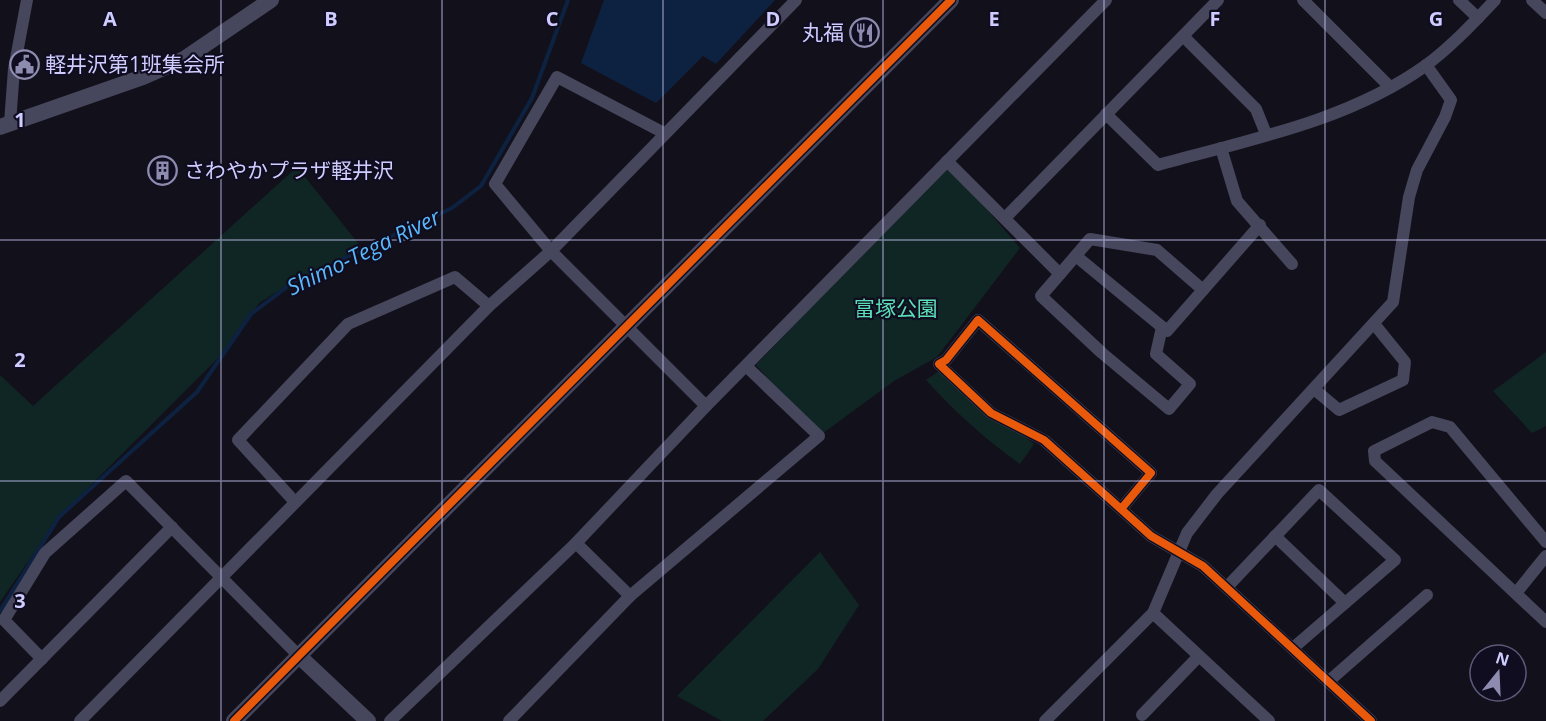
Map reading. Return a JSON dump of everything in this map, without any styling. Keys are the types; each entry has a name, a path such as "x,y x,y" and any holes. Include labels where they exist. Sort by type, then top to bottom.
{"street":[{"path":"27,0 5,125 143,77 184,59 271,0"},
{"path":"80,721 489,306 551,251 796,0"},
{"path":"234,721 951,0"},
{"path":"390,721 576,543 946,160 1106,0"},
{"path":"1005,218 1218,0"},
{"path":"1303,0 1390,87"},
{"path":"1459,0 1478,18"},
{"path":"1106,114 1158,165 1221,148 1345,110 1390,87 1426,65 1495,0"},
{"path":"1532,0 1546,13"},
{"path":"1183,36 1256,109 1266,134"},
{"path":"1045,721 1153,613 1187,533 1217,494 1375,325 1393,302 1409,197 1417,170 1445,117 1451,100 1426,65"},
{"path":"664,134 557,77 495,184 551,251 706,406"},
{"path":"1221,148 1237,201 1292,264"},
{"path":"946,160 1060,274"},
{"path":"1076,256 1167,331 1260,225"},
{"path":"1162,327 1156,354 1190,384 1169,409 1102,353 1041,296 1090,239 1157,250 1203,290"},
{"path":"295,502 238,440 348,324 455,277 489,306"},
{"path":"1121,509 1151,473 978,320 946,360 939,364 991,413 1044,440 1151,536 1203,566 1371,721"},
{"path":"1314,389 1340,410 1403,380 1405,362 1375,325"},
{"path":"509,721 630,596 819,436 746,366"},
{"path":"1546,542 1450,427 1432,422 1374,451 1375,461 1546,622"},
{"path":"42,659 3,620 45,554 126,481 299,656 368,721"},
{"path":"1227,586 1319,490 1395,560 1293,648"},
{"path":"0,701 172,527"},
{"path":"1275,536 1345,603"},
{"path":"576,543 630,596"},
{"path":"1515,593 1546,556"},
{"path":"1329,681 1427,595"},
{"path":"1153,613 1269,721"},
{"path":"1142,715 1198,656"}],"green space":[{"name":"富塚公園","path":"947,163 1020,248 937,357 894,381 819,436 756,365"},
{"path":"297,167 362,248 295,281 259,303 228,348 59,517 0,602 0,375 33,406"},
{"path":"1546,352 1546,426 1532,433 1493,391"},
{"path":"939,371 1034,444 1020,464 971,425 926,380"},
{"path":"820,552 859,605 818,669 763,721 722,721 677,696"}],"water":[{"path":"604,0 775,0 716,64 703,56 656,103 581,63"}],"waterway":[{"name":"Shimo-Tega River","path":"0,611 59,517 197,392 251,314 295,281 452,208 481,186 532,98 568,0"}],"cycle path":[{"path":"234,721 951,0"},
{"path":"1121,509 1151,473 978,320 946,360 939,364 991,413 1044,440 1151,536 1203,566 1371,721"}],"place":[{"name":"丸福","path":"865,32"},
{"name":"軽井沢第1班集会所","path":"24,64"},
{"name":"さわやかプラザ軽井沢","path":"163,170"}]}
